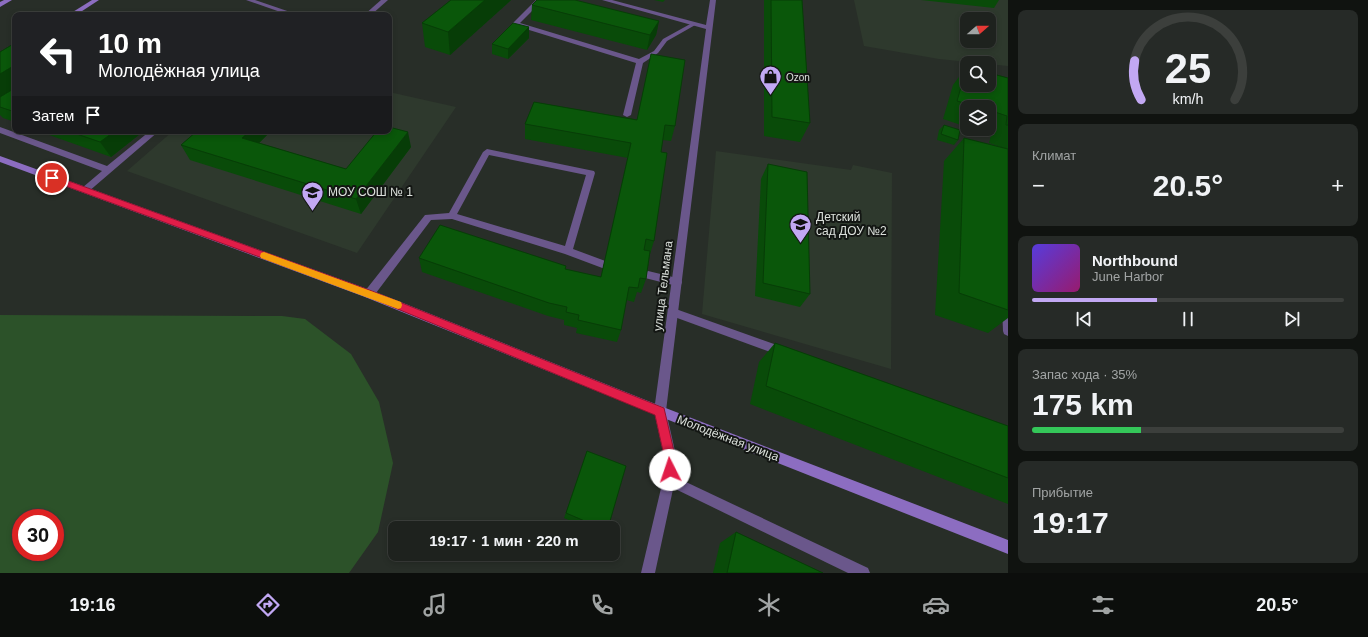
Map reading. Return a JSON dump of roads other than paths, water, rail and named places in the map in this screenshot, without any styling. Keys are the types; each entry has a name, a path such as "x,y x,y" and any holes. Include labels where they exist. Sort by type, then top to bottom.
{"street":[{"path":"0,5 9,0"},
{"path":"76,12 96,0"},
{"path":"249,0 287,12"},
{"path":"371,12 385,0"},
{"path":"540,0 515,24 640,62"},
{"path":"605,0 709,28"},
{"name":"улица Тельмана","path":"648,573 669,480 671,460 660,411 713,0"},
{"path":"627,115 640,62 656,52 665,40 694,24"},
{"path":"0,130 108,170"},
{"path":"85,190 151,134"},
{"path":"452,216 487,152 591,173 568,251"},
{"name":"Молодёжная улица","path":"0,159 369,294 660,411 1008,547"},
{"path":"369,294 428,217 452,216 568,251 605,265"},
{"path":"644,274 677,282"},
{"path":"1007,292 1008,332"},
{"path":"673,312 792,355"},
{"path":"669,480 863,573"}],"place":[{"name":"Ozon","path":"771,96"},
{"name":"МОУ СОШ № 1","path":"313,212"},
{"name":"Детский сад ДОУ №2","path":"800,244"}]}
